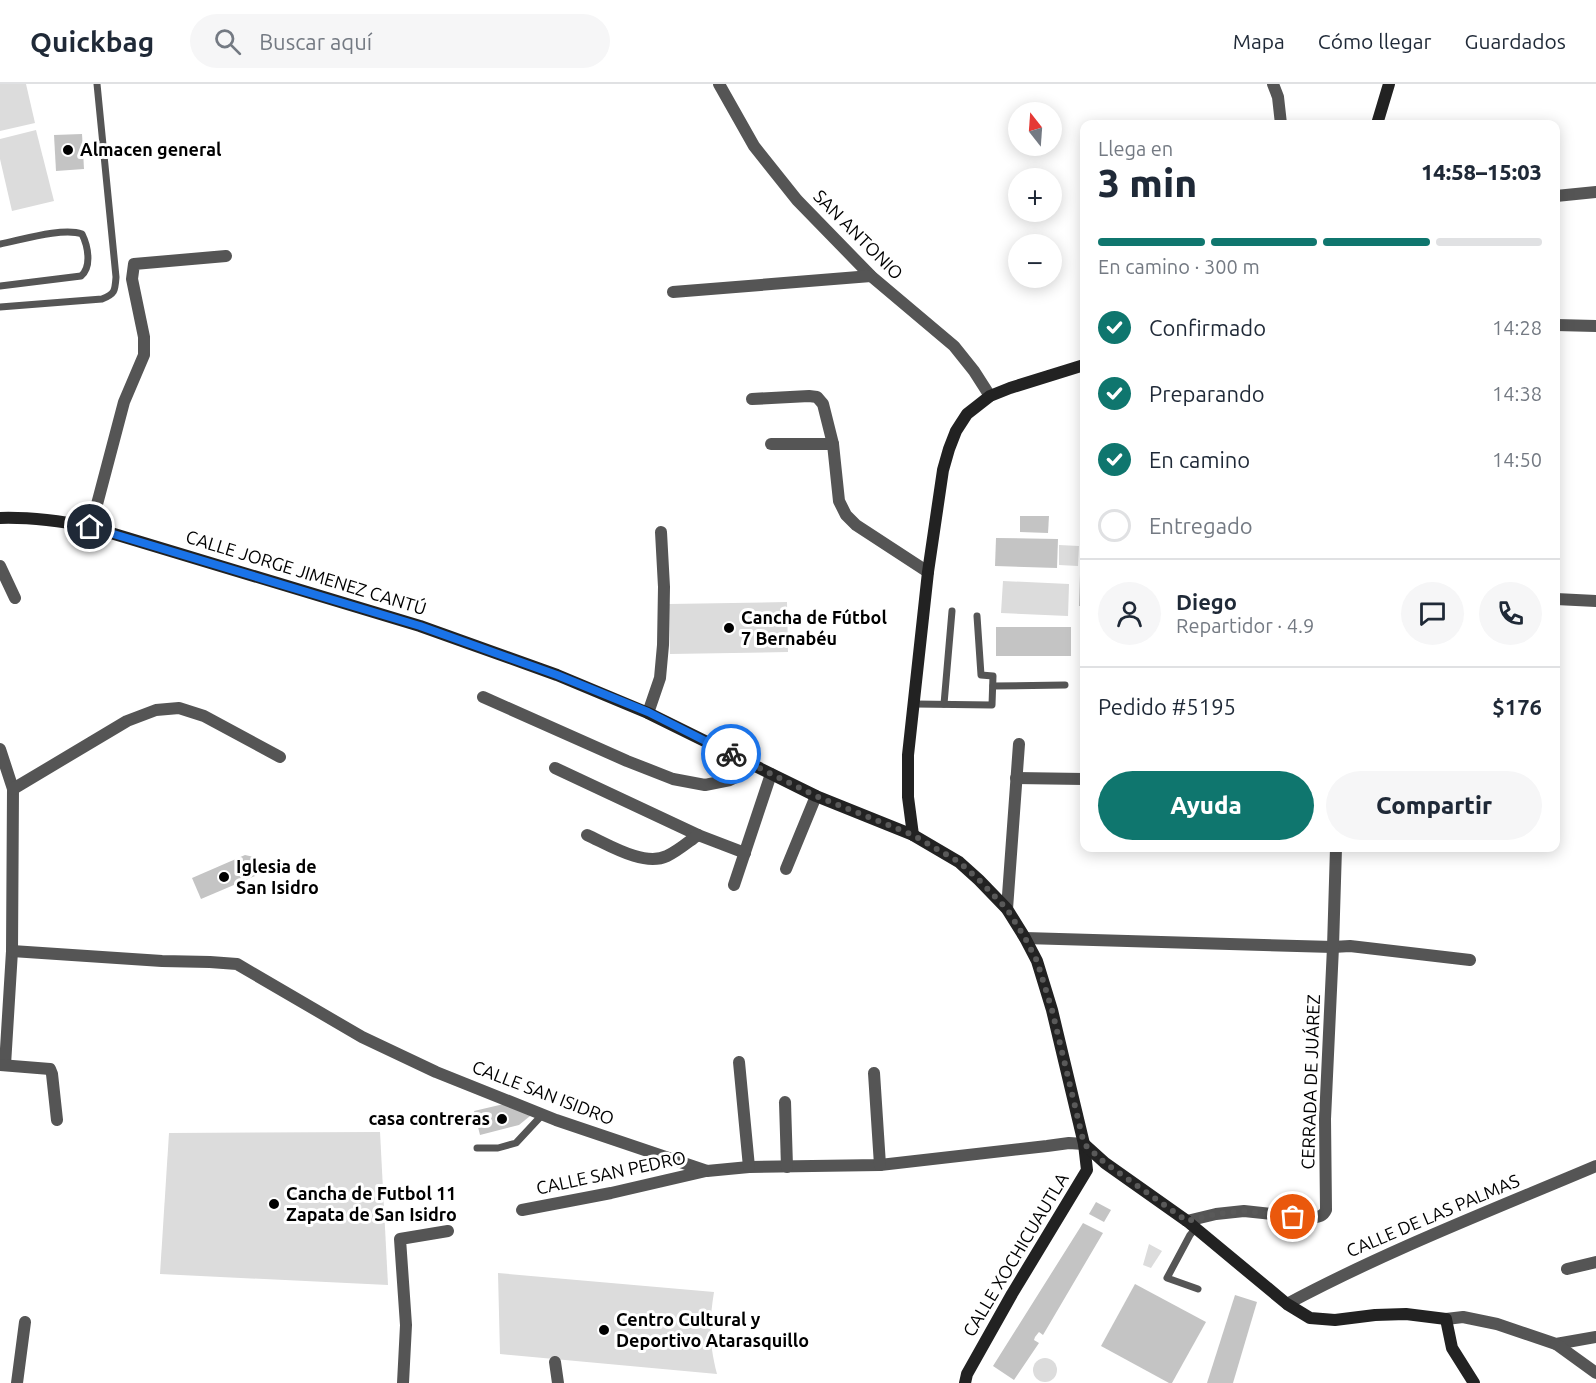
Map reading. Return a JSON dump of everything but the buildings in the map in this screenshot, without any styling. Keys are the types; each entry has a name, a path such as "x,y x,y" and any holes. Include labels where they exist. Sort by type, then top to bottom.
{"street":[{"name":"SAN ANTONIO","path":"719,84 754,146 797,200 871,276 954,346 990,396"},
{"path":"1273,84 1278,97 1281,120"},
{"path":"1378,120 1389,84"},
{"path":"1560,196 1596,192"},
{"path":"90,527 124,402 144,355 144,337 132,279 134,264 226,256"},
{"path":"673,292 871,276"},
{"path":"1560,326 1596,326"},
{"path":"913,835 908,797 908,755 928,572 943,470 949,449 956,430 967,414 990,396 1080,366"},
{"path":"752,399 817,397 823,404 833,444 839,501 846,514 856,525 928,572"},
{"path":"771,444 833,444"},
{"name":"CALLE JORGE JIMENEZ CANTÚ","path":"0,518 63,521 90,527 420,626 557,675 648,712 816,796 913,835 959,862 979,880 1007,909 1025,938 1037,961 1052,1010 1084,1144"},
{"path":"648,712 660,678 663,645 664,587 661,532"},
{"path":"0,567 15,598"},
{"path":"1560,598 1596,601"},
{"path":"483,697 673,779 705,785 730,780 740,775 747,763"},
{"path":"13,789 127,721 156,710 179,708 204,716 280,757"},
{"path":"1007,909 1019,744"},
{"path":"0,749 13,789 12,951 3,1065 50,1069 57,1120"},
{"path":"555,768 698,835 745,853"},
{"path":"734,885 771,774"},
{"path":"1016,778 1080,779"},
{"path":"786,869 816,796"},
{"path":"587,835 640,859 655,860 667,856 698,835"},
{"name":"CERRADA DE JUÁREZ","path":"1192,1225 1216,1214 1244,1211 1311,1218 1324,1214 1326,1206 1325,1119 1336,852"},
{"path":"1025,938 1350,946 1470,960"},
{"name":"CALLE SAN ISIDRO","path":"12,951 237,964 362,1036 436,1072 543,1114 707,1171 749,1167 880,1165 1058,1144 1084,1144"},
{"path":"739,1062 749,1167"},
{"path":"874,1073 880,1165"},
{"path":"785,1102 787,1167"},
{"path":"1084,1144 1105,1163 1192,1225 1287,1304 1310,1318 1335,1320 1406,1314 1446,1319 1463,1317 1497,1324 1556,1344 1596,1373"},
{"name":"CALLE XOCHICUAUTLA","path":"965,1383 967,1374 1007,1304 1087,1170 1084,1144"},
{"name":"CALLE DE LAS PALMAS","path":"1287,1304 1338,1276 1596,1166"},
{"name":"CALLE SAN PEDRO","path":"522,1210 707,1171"},
{"path":"403,1383 406,1326 400,1239 448,1231"},
{"path":"1567,1269 1596,1262"},
{"path":"1446,1319 1452,1348 1474,1383"},
{"path":"17,1383 26,1322"},
{"path":"1556,1344 1596,1338"},
{"path":"555,1362 558,1383"}],"lane":[{"path":"0,308 102,299 111,295 115,289 116,277 97,84"},
{"path":"0,244 64,232 76,232 82,234 85,239 88,264 81,276 0,286"},
{"path":"945,704 952,611"},
{"path":"915,704 992,705 993,676 981,675 977,616"},
{"path":"993,686 1065,685"},
{"path":"477,1148 498,1148 516,1143 543,1114"},
{"path":"1192,1225 1190,1235 1167,1278 1198,1289"}],"shaded area":[{"path":"0,84 26,84 35,123 0,131"},
{"path":"36,130 54,201 12,211 0,159 0,139"},
{"path":"1059,545 1079,546 1078,566 1059,565"},
{"path":"1003,581 1069,584 1068,616 1001,613"},
{"name":"Cancha de Fútbol 7 Bernabéu","path":"787,602 788,652 670,654 669,604"},
{"name":"Cancha de Futbol 11 Zapata de San Isidro","path":"380,1132 388,1285 160,1274 169,1133"},
{"path":"1149,1244 1162,1251 1151,1268 1143,1265"},
{"name":"Centro Cultural y Deportivo Atarasquillo","path":"498,1273 714,1292 711,1333 717,1374 500,1354"},
{"path":"1045,1358 1050,1359 1056,1365 1056,1375 1050,1381 1045,1382 1040,1381 1034,1375 1033,1370 1034,1365 1040,1359"}],"way so far":[{"path":"731,754 816,796 913,835 959,862 1007,909 1037,961 1052,1010 1084,1144 1105,1163 1187,1221 1216,1214 1244,1211 1293,1217"}],"place":[{"name":"Almacen general","path":"68,150"},
{"name":"Cancha de Fútbol 7 Bernabéu","path":"729,628"},
{"name":"Iglesia de San Isidro","path":"224,877"},
{"name":"casa contreras","path":"502,1119"},
{"name":"Cancha de Futbol 11 Zapata de San Isidro","path":"274,1204"},
{"name":"Centro Cultural y Deportivo Atarasquillo","path":"604,1330"}],"route":[{"path":"90,527 420,626 557,675 648,712 731,754"}]}
